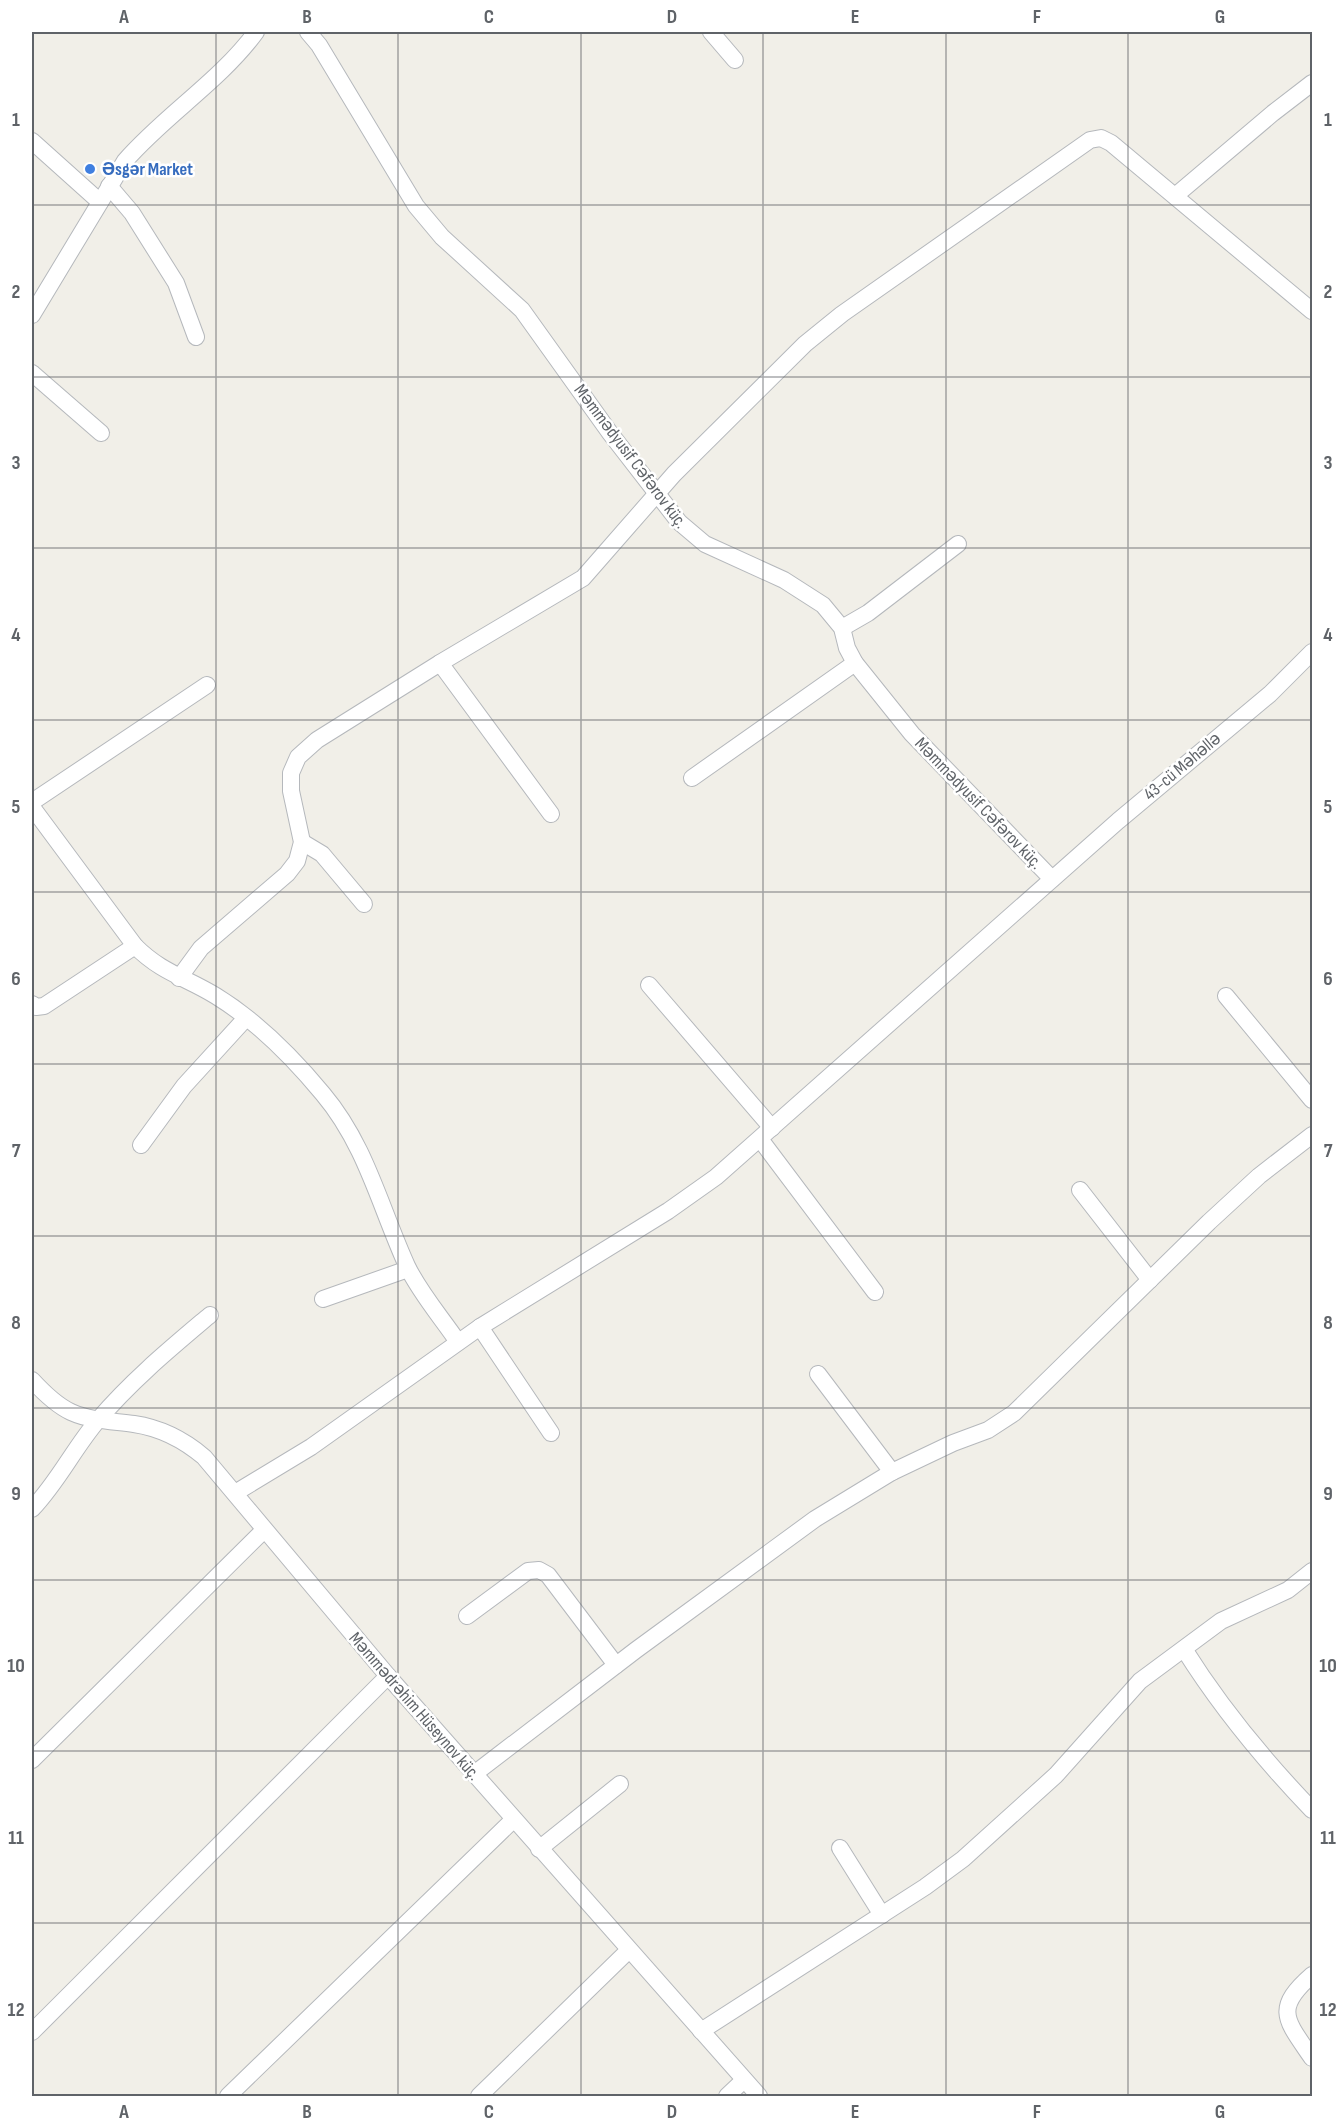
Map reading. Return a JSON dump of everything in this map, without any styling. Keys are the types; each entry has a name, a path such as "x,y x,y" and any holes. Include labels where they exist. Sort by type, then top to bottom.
{"street":[{"path":"32,315 109,186 140,145 235,57 256,32"},
{"name":"Məmmədyusif Cəfərov küç.","path":"308,32 319,45 416,206 442,237 522,310 656,493 691,534 705,544 803,591 823,605 843,628 847,648 855,663 912,734 1052,879"},
{"path":"711,32 735,60"},
{"path":"1175,196 1312,83"},
{"path":"179,978 201,948 287,874 297,861 302,842 291,791 291,773 298,757 317,740 583,578 656,493 805,344 842,314 1090,140 1101,138 1112,143 1312,311"},
{"path":"32,141 100,202"},
{"path":"109,186 132,213 176,283 196,337"},
{"path":"32,373 101,433"},
{"path":"843,628 868,614 958,544"},
{"name":"43-cü Məhəllə","path":"235,1493 310,1447 480,1327 668,1211 716,1177 1205,745 1270,694 1312,652"},
{"path":"440,663 551,814"},
{"path":"692,778 855,663"},
{"path":"32,802 207,685"},
{"path":"32,807 135,946 160,968 218,997 246,1018 323,1094 345,1123 364,1158 408,1269 458,1342"},
{"path":"302,842 322,854 364,904"},
{"path":"32,1004 36,1007 44,1006 135,946"},
{"path":"650,985 772,1128"},
{"path":"1226,996 1312,1100"},
{"path":"141,1145 184,1086 246,1018"},
{"path":"474,1774 615,1665 815,1519 892,1472 953,1443 988,1430 1014,1413 1259,1176 1312,1135"},
{"path":"760,1139 875,1292"},
{"path":"1080,1190 1150,1280"},
{"path":"323,1299 408,1269"},
{"path":"32,1509 98,1420 145,1370 210,1315"},
{"path":"480,1327 551,1433"},
{"path":"818,1374 892,1472"},
{"name":"Məmmədrəhim Hüseynov küç.","path":"32,1380 49,1398 70,1412 98,1420 136,1424 186,1441 204,1457 388,1676 759,2097"},
{"path":"32,1760 264,1530"},
{"path":"467,1616 528,1571 539,1570 548,1575 615,1665"},
{"path":"701,2031 882,1915 963,1858 1056,1775 1140,1681 1221,1621 1288,1590 1312,1571"},
{"path":"1184,1649 1210,1691 1250,1742 1312,1810"},
{"path":"32,2032 388,1676"},
{"path":"539,1849 620,1784"},
{"path":"228,2097 513,1820"},
{"path":"840,1848 882,1915"},
{"path":"479,2097 629,1950"},
{"path":"1312,1976 1293,1992 1286,2006 1288,2020 1312,2058"},
{"path":"727,2097 744,2080"}],"place":[{"name":"Əsgər Market","path":"90,169"}]}
